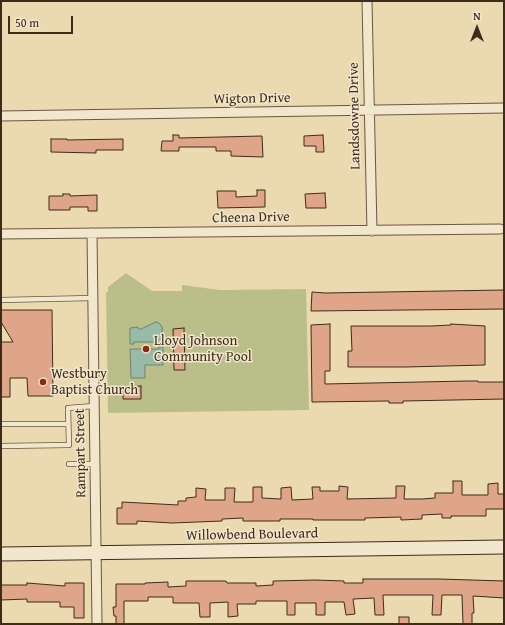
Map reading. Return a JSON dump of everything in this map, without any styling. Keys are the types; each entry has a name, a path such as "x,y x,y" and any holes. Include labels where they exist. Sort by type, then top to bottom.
{"main road":[{"name":"Willowbend Boulevard","path":"1,554 504,547"}],"street":[{"name":"Landsdowne Drive","path":"367,1 372,231"},
{"name":"Wigton Drive","path":"1,116 504,108"},
{"name":"Cheena Drive","path":"1,234 500,229"},
{"name":"Rampart Street","path":"92,233 97,624"}],"lane":[{"path":"1,300 93,298"},
{"path":"1,446 69,445 68,408 94,406"},
{"path":"1,424 68,424"},
{"path":"69,464 95,464"}],"green space":[{"path":"126,273 152,291 182,291 182,285 220,290 306,289 309,410 108,413 106,292 108,292 108,287"}],"shaded area":[{"path":"156,322 162,327 163,344 159,344 158,342 134,342 134,344 130,344 130,328 138,327 138,329 141,329"},
{"path":"159,347 163,347 163,365 145,365 145,378 131,378 130,349 159,349"}],"building":[{"path":"173,135 179,135 179,138 262,136 263,157 231,156 231,151 216,151 216,147 179,147 179,151 161,151 162,141 173,141"},
{"path":"323,135 324,152 316,152 316,146 304,146 304,136"},
{"path":"51,139 123,139 123,150 96,150 96,153 51,152"},
{"path":"257,190 265,190 265,207 218,208 217,191 236,191 236,197 257,196"},
{"path":"325,193 326,208 306,208 305,194"},
{"path":"63,194 70,194 70,196 97,195 97,211 88,211 88,207 70,207 70,210 49,210 49,196 63,196"},
{"path":"504,290 504,309 311,311 312,292"},
{"path":"1,310 52,310 53,396 28,396 27,378 10,378 10,397 1,397 1,342 13,342 1,322"},
{"path":"330,324 330,371 325,371 325,384 467,381 504,382 504,399 403,401 403,403 389,403 389,401 312,402 311,325"},
{"path":"451,324 485,326 485,365 348,367 348,351 352,351 351,326 431,326"},
{"path":"184,328 185,370 174,370 173,329"},
{"path":"141,386 141,399 123,399 123,387"},
{"path":"453,481 462,481 462,495 488,495 488,484 498,483 498,494 504,494 504,509 486,509 486,516 451,516 451,518 442,518 442,514 422,515 422,519 401,520 401,517 365,518 365,520 280,519 280,521 243,521 243,518 222,519 222,521 172,523 137,521 137,524 117,524 117,508 122,508 122,502 178,505 178,501 186,501 186,498 196,497 196,488 206,489 205,500 225,500 225,488 235,488 234,502 253,502 253,487 262,487 262,498 281,499 281,488 291,487 292,500 313,499 312,487 320,487 320,491 339,491 339,486 348,487 347,499 396,498 396,486 405,486 404,499 422,499 435,498 435,493 453,493"},
{"path":"363,579 504,581 504,598 473,596 474,613 472,613 472,624 463,624 462,595 442,595 441,615 432,615 433,595 383,595 384,615 375,615 374,598 353,599 355,614 346,615 344,602 325,602 325,615 316,615 316,603 295,603 295,615 287,615 287,601 256,601 256,604 237,604 238,616 228,617 228,602 210,603 210,617 200,617 199,603 173,603 173,597 148,597 148,601 124,601 124,624 116,624 116,616 114,616 113,607 116,607 116,584 168,582 168,587 186,586 186,581 226,581 227,583 256,583 256,586 273,585 273,581 315,580 363,583"},
{"path":"27,583 65,586 65,583 84,583 84,618 74,618 74,607 60,607 60,602 27,602 27,599 1,600 1,585 27,585"},
{"path":"399,617 409,617 409,624 399,624"}],"place":[{"name":"Lloyd Johnson Community Pool","path":"146,349"},
{"name":"Westbury Baptist Church","path":"43,382"}]}
